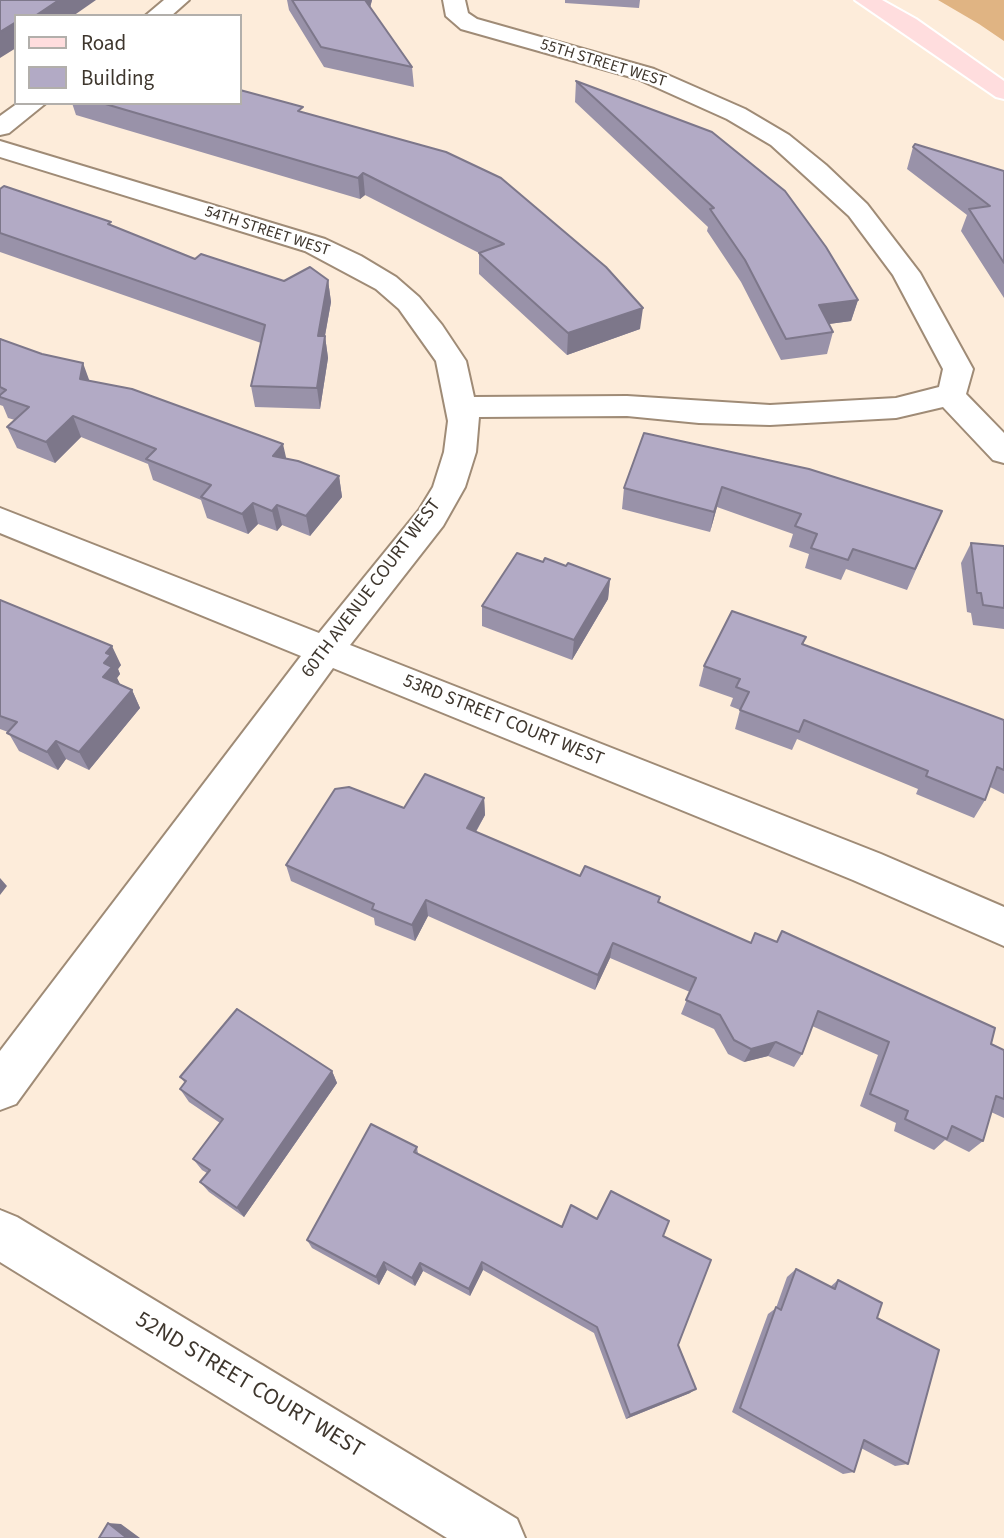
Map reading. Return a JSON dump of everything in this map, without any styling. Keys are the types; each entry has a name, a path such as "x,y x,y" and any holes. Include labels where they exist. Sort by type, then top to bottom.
{"main road":[{"path":"866,0 908,24 1004,92"},
{"path":"894,0 1004,72"}],"street":[{"path":"159,14 178,0"},
{"name":"55TH STREET WEST","path":"454,0 457,16 469,24 646,74 736,114 780,140 817,170 858,210 906,273 958,369 952,392"},
{"path":"0,128 31,105"},
{"name":"54TH STREET WEST","path":"0,149 315,245 351,262 386,283 409,303 432,332 451,361 463,407"},
{"path":"463,407 626,406 699,413 770,415 896,408 952,392 1004,452"},
{"name":"60TH AVENUE COURT WEST","path":"0,1088 326,650 431,518 449,486 460,452 463,407"},
{"name":"53RD STREET COURT WEST","path":"0,520 867,867 1004,927"},
{"name":"52ND STREET COURT WEST","path":"0,1234 498,1538"}],"shaded area":[{"path":"938,0 1004,0 1004,41 979,24"}],"building":[{"path":"0,0 59,0 38,14 14,14 14,23 0,32"},
{"path":"292,0 365,0 412,67 321,47"},
{"path":"576,81 712,132 785,191 826,247 858,300 819,305 833,332 786,339 745,260 710,209 714,208"},
{"path":"242,91 303,107 298,111 446,152 501,178 606,267 643,308 568,333 479,253 504,244 363,173 358,178 109,105 242,105"},
{"path":"915,144 1004,171 1004,263 969,209 990,206 913,147"},
{"path":"4,186 111,222 108,224 195,259 201,254 284,281 310,267 328,280 318,336 325,336 317,388 251,386 265,325 0,233 0,189"},
{"path":"0,339 42,354 83,363 80,379 132,389 283,444 273,456 298,461 339,476 306,516 277,505 272,511 253,503 242,514 201,497 211,485 146,459 156,449 73,416 46,442 7,427 29,407 0,397 6,390 0,387"},
{"path":"644,433 809,469 942,511 915,569 853,549 848,560 811,548 817,534 795,526 801,514 722,487 714,512 624,488"},
{"path":"971,543 1004,546 1004,608 983,605 981,593 977,593"},
{"path":"517,553 543,562 545,558 566,566 568,563 610,579 574,640 482,606"},
{"path":"0,600 112,646 106,653 111,655 104,663 112,667 103,677 132,690 79,752 56,741 47,752 7,733 17,722 0,716"},
{"path":"732,611 806,637 802,644 1004,720 1004,770 997,767 985,800 926,776 928,771 804,720 799,732 740,710 749,692 736,687 740,679 704,666"},
{"path":"425,774 484,798 467,828 580,876 585,866 660,897 658,902 751,943 755,933 777,942 782,931 995,1028 991,1044 1004,1050 1004,1099 996,1096 983,1141 952,1126 947,1139 905,1119 908,1111 870,1094 889,1042 818,1011 802,1054 776,1042 751,1049 734,1040 720,1015 686,1000 696,978 613,943 598,975 426,900 412,925 372,909 374,904 286,865 335,789 349,787 404,808"},
{"path":"237,1009 332,1071 237,1208 200,1182 210,1170 193,1159 223,1119 180,1089 186,1081 180,1077"},
{"path":"371,1124 417,1147 414,1152 562,1227 571,1205 597,1219 611,1191 669,1221 663,1236 711,1260 678,1345 696,1389 630,1415 597,1327 482,1262 469,1289 420,1263 412,1278 384,1262 376,1277 307,1240"},
{"path":"796,1269 835,1289 838,1280 882,1303 877,1318 939,1350 908,1464 864,1440 854,1472 740,1408 776,1307 781,1310"},
{"path":"108,1523 127,1538 99,1538"}]}
